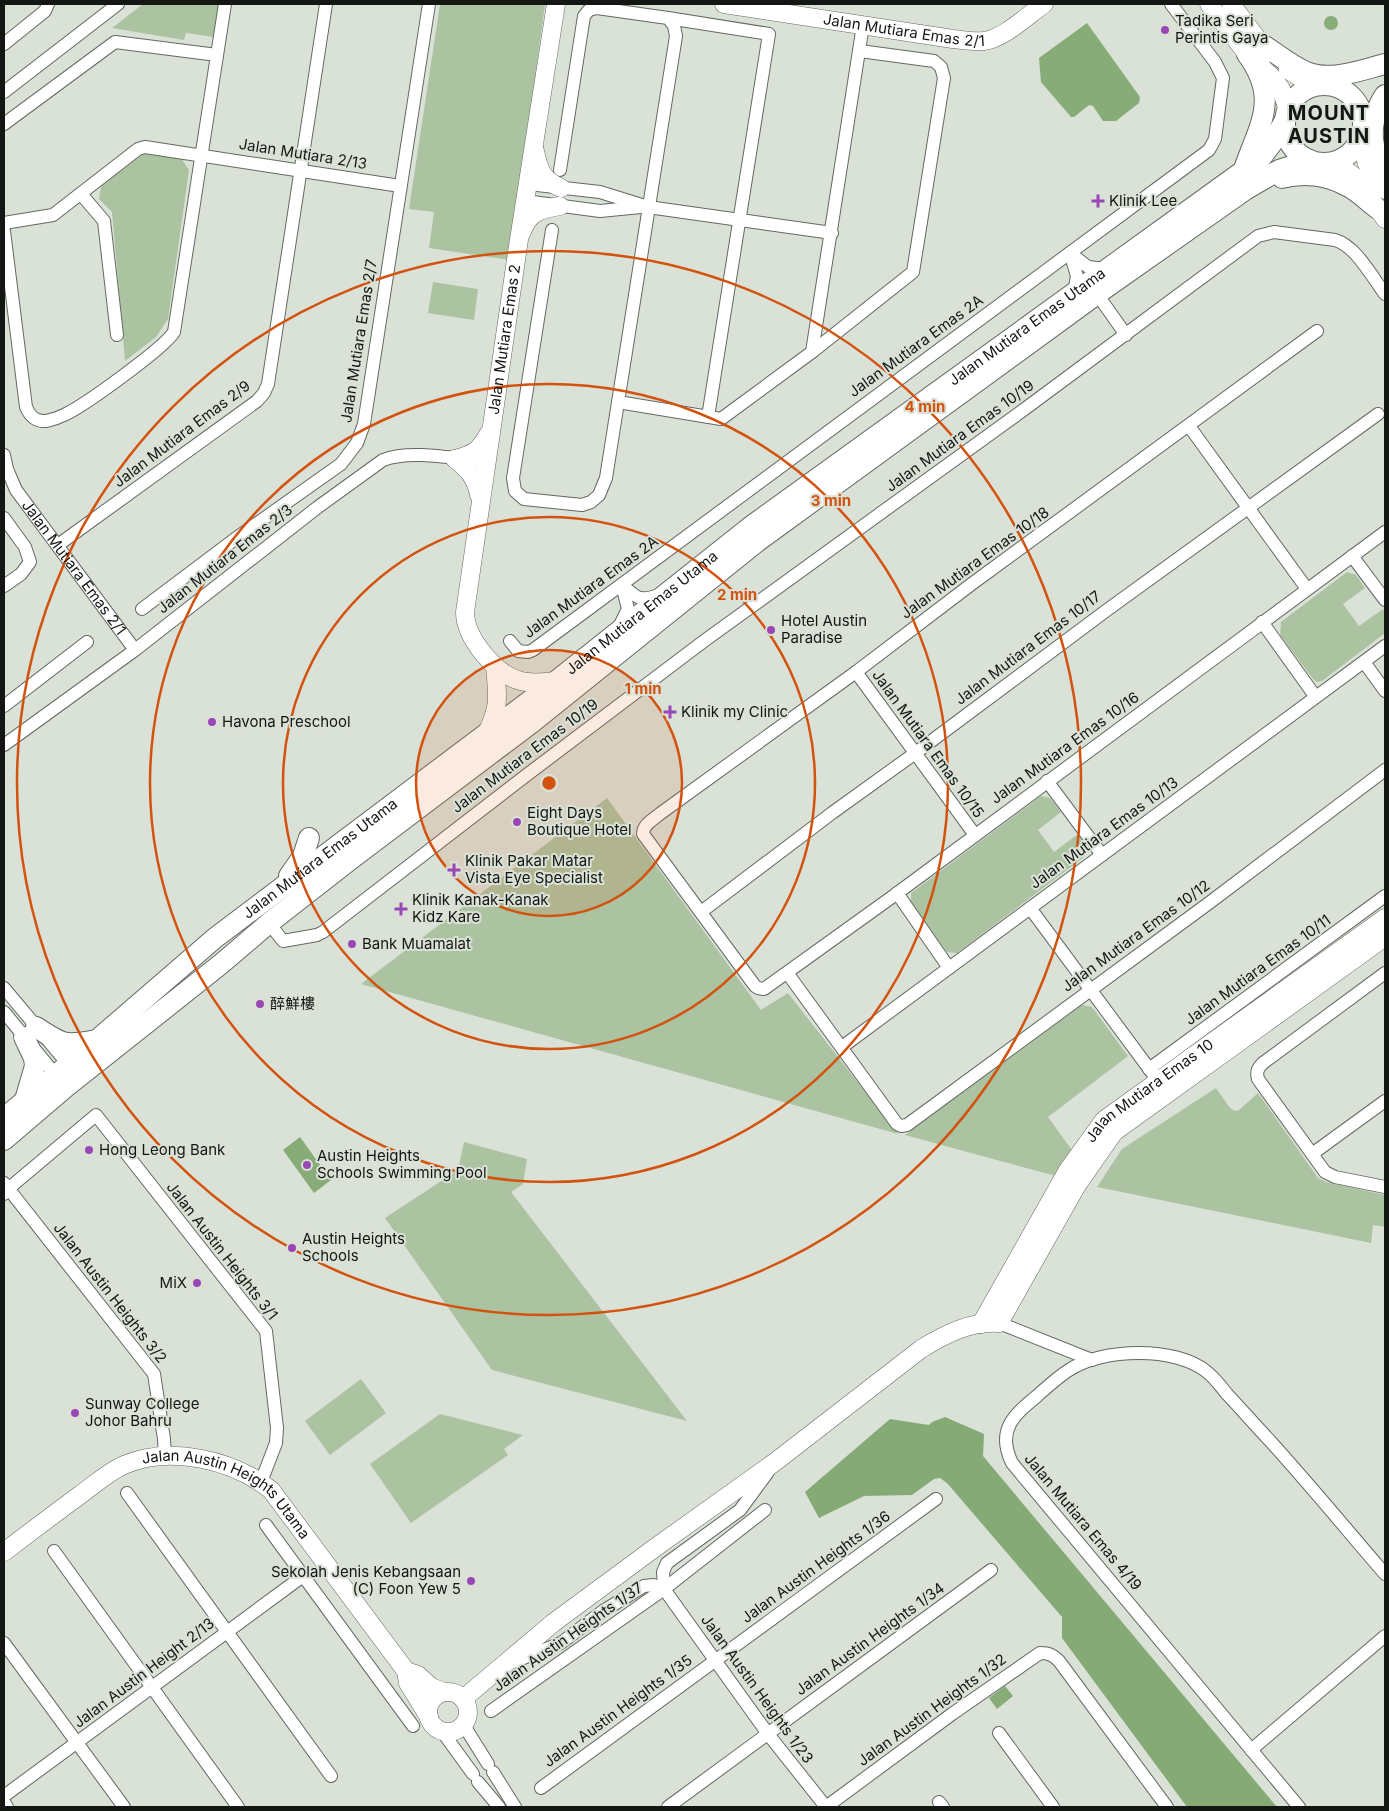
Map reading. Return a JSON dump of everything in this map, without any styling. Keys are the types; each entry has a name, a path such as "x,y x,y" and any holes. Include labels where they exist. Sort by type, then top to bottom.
{"main road":[{"path":"1254,48 1306,72 1323,75 1340,76 1385,65"},
{"path":"1248,179 1264,116 1266,97 1254,48"},
{"path":"1310,160 1294,148 1288,140 1286,130 1287,115 1294,99 1303,91 1370,75 1385,65"},
{"path":"1248,179 1310,160 1330,162 1339,160 1355,148 1360,139 1362,129 1359,109 1347,93 1321,86"},
{"path":"1362,119 1385,94"},
{"path":"1385,94 1378,106 1374,123 1373,144 1385,175"},
{"name":"Jalan Mutiara Emas Utama","path":"4,1118 25,1100 67,1076 221,964 269,923 534,721 758,541 1097,294 1246,190 1248,179 1273,142 1287,115"},
{"path":"1248,179 1293,175 1330,179 1348,186 1382,214"},
{"name":"Jalan Mutiara Emas Utama","path":"4,1140 67,1076 98,1040 214,938 486,735 750,527 1106,269 1248,179"},
{"path":"277,891 299,864 307,850 309,838"},
{"path":"323,857 332,862 352,859"},
{"path":"25,1100 35,1066 30,1032 64,1044 98,1040"}],"street":[{"path":"4,44 45,11 48,4"},
{"path":"4,92 118,4"},
{"path":"4,232 26,406 32,418 44,421 57,418 78,407 166,342 172,335 177,323 225,4"},
{"name":"Jalan Mutiara Emas 2/9","path":"58,545 257,401 264,393 268,384 326,4"},
{"name":"Jalan Mutiara Emas 2/7","path":"142,609 235,539 341,464 353,450 361,434 429,4"},
{"path":"551,4 553,25"},
{"name":"Jalan Mutiara Emas 2","path":"556,4 490,430 465,612 465,620 470,634 495,668 521,681 556,681"},
{"path":"553,25 570,4"},
{"name":"Jalan Mutiara Emas 2/1","path":"724,4 953,39 986,41 1002,35 1044,4"},
{"name":"Jalan Mutiara Emas 2A","path":"510,641 518,651 528,652 533,650 1209,150 1213,145 1223,78 1214,62 1171,4"},
{"path":"1209,4 1254,48 1271,56 1299,78 1321,86"},
{"path":"1230,4 1254,48 1282,89 1287,115"},
{"path":"561,179 584,16 589,10 597,8 769,34 708,417"},
{"path":"552,230 513,478 516,490 524,498 582,505 591,502 599,495 606,478 676,36 674,26 668,18"},
{"path":"812,352 863,25"},
{"path":"4,124 116,42 217,55"},
{"path":"618,402 721,419 812,352 913,272 944,78 943,72 941,67 934,61 860,51"},
{"path":"536,133 536,151 544,177 550,183 561,179"},
{"path":"1360,139 1367,164 1385,190"},
{"name":"Jalan Mutiara 2/13","path":"4,223 53,215 143,147 202,154 400,186"},
{"path":"1330,162 1356,178 1382,214"},
{"path":"528,184 561,179 648,207 832,233"},
{"path":"81,194 104,221 117,335"},
{"path":"525,201 600,211 648,207"},
{"path":"518,246 524,226 536,212 541,209 560,206"},
{"name":"Jalan Mutiara Emas 10/19","path":"269,923 283,941 317,935 323,932 704,641 938,472 1258,236 1267,232 1282,233 1335,240 1343,243 1353,252 1385,294"},
{"path":"1070,253 1088,267 1106,269"},
{"path":"1070,253 1077,276 1074,293"},
{"path":"1097,294 1126,334"},
{"name":"Jalan Mutiara Emas 10/18","path":"701,912 644,837 644,828 652,820 1318,331"},
{"name":"Jalan Mutiara Emas 10/17","path":"701,912 1041,658 1378,414"},
{"path":"1189,426 1307,589"},
{"path":"455,459 471,455 478,450 490,430"},
{"name":"Jalan Mutiara Emas 2/3","path":"4,745 136,650 318,507 383,460 393,456 408,455 486,462"},
{"name":"Jalan Mutiara Emas 2/1","path":"4,456 7,470 16,490 136,650"},
{"path":"455,459 469,470 475,480 480,500"},
{"path":"4,518 25,547 30,562 21,574 4,586"},
{"name":"Jalan Mutiara Emas 10/16","path":"701,912 756,986 764,989 788,974 1385,532"},
{"path":"1352,556 1385,600"},
{"path":"622,585 639,599 648,599 670,591"},
{"path":"614,635 628,609 622,585"},
{"path":"1262,622 1315,696"},
{"path":"4,706 87,642"},
{"name":"Jalan Mutiara Emas 10/13","path":"842,1047 1385,646"},
{"path":"1364,662 1385,691"},
{"name":"Jalan Mutiara Emas 2","path":"486,735 497,708 498,692 495,668"},
{"name":"Jalan Mutiara Emas 10/15","path":"856,672 974,835"},
{"name":"Jalan Mutiara Emas 10/12","path":"842,1047 897,1124 904,1126 910,1124 1385,770"},
{"path":"1047,781 1102,855"},
{"path":"897,893 949,968"},
{"name":"Jalan Mutiara Emas 10/11","path":"1173,1071 1385,896"},
{"path":"1030,908 1158,1082"},
{"name":"Jalan Mutiara Emas 10","path":"981,1324 1068,1170 1104,1120 1385,918"},
{"name":"Jalan Mutiara Emas 10","path":"1173,1071 1385,937"},
{"path":"1385,973 1257,1069 1258,1079 1323,1169 1331,1176 1385,1187"},
{"path":"788,974 842,1047"},
{"path":"4,988 30,1032 67,1076"},
{"path":"4,1012 30,1032"},
{"name":"Jalan Mutiara Emas 10","path":"999,1323 1077,1186 1114,1132 1158,1082"},
{"path":"1312,1154 1385,1101"},
{"name":"Jalan Austin Heights 3/1","path":"5,1188 96,1116 266,1331 277,1428 276,1443 261,1482"},
{"name":"Jalan Austin Heights 3/2","path":"5,1188 154,1374 165,1457"},
{"path":"463,1699 553,1623 775,1462 921,1349 936,1340 955,1331 981,1324 999,1323 1092,1360"},
{"name":"Jalan Mutiara Emas 4/19","path":"1299,1807 1012,1463 1006,1436 1009,1424 1015,1414 1069,1369 1092,1360 1129,1353 1158,1354 1186,1361 1207,1372 1288,1460 1385,1574"},
{"name":"Jalan Austin Heights Utama","path":"4,1552 124,1465 165,1457 211,1460 223,1464 261,1482 271,1490 406,1671 408,1683 429,1717"},
{"path":"502,1667 561,1643 603,1611 644,1586 654,1585 664,1589 663,1572 667,1563 740,1510 775,1462"},
{"path":"127,1493 331,1776"},
{"name":"Jalan Austin Heights 1/36","path":"715,1661 936,1499"},
{"name":"Jalan Austin Heights 1/37","path":"491,1711 664,1589 765,1510"},
{"path":"266,1525 413,1726"},
{"path":"54,1551 238,1807"},
{"name":"Jalan Austin Heights 1/34","path":"668,1807 991,1570"},
{"name":"Jalan Austin Height 2/13","path":"4,1796 303,1576"},
{"name":"Jalan Austin Heights 1/23","path":"664,1589 768,1734 826,1807"},
{"path":"1251,1750 1385,1636"},
{"path":"4,1643 124,1807"},
{"name":"Jalan Austin Heights 1/32","path":"826,1807 952,1714 1033,1656 1040,1653 1047,1653 1059,1662 1167,1807"},
{"name":"Jalan Austin Heights 1/35","path":"541,1788 715,1661"},
{"name":"Jalan Austin Heights Utama","path":"406,1671 418,1675 431,1687 444,1692"},
{"path":"444,1692 454,1693 463,1699 467,1709 467,1715 463,1724 453,1731 442,1730 436,1727 429,1717 428,1710 433,1699 444,1692"},
{"path":"463,1724 515,1807"},
{"path":"442,1730 498,1807"},
{"path":"999,1734 1053,1807"},
{"path":"4,1802 7,1807"}],"shaded area":[{"path":"143,4 220,4 214,37 186,33 184,40 112,28"},
{"path":"440,4 545,5 510,260 429,248 434,212 409,209"},
{"path":"1328,16 1334,16 1338,23 1334,30 1328,30 1324,26 1324,20"},
{"path":"1087,23 1140,97 1139,103 1116,121 1103,121 1093,106 1089,105 1074,117 1071,117 1041,82 1039,58"},
{"path":"143,154 181,158 189,170 168,319 156,337 125,361 112,212 99,199 101,186"},
{"path":"433,282 478,289 474,320 428,313"},
{"path":"1347,572 1356,575 1365,588 1343,604 1359,626 1383,609 1385,613 1385,633 1322,681 1317,682 1280,635 1281,622"},
{"path":"1041,796 1050,798 1061,812 1038,830 1054,852 1078,834 1086,848 1086,854 957,953 947,952 911,904 911,893"},
{"path":"607,798 761,1010 788,993 898,1134 361,984"},
{"path":"1082,1005 1092,1007 1128,1056 1048,1117 1074,1153 1056,1176 905,1135"},
{"path":"1216,1088 1230,1108 1235,1111 1239,1110 1258,1093 1318,1178 1326,1182 1385,1195 1385,1227 1373,1225 1371,1243 1097,1187 1122,1149"},
{"name":"Austin Heights Schools Swimming Pool","path":"300,1137 331,1180 314,1193 283,1150"},
{"path":"464,1142 527,1159 523,1184 511,1192 687,1421 492,1370 385,1218 458,1170"},
{"path":"361,1379 386,1413 330,1455 305,1421"},
{"path":"440,1414 523,1435 504,1449 508,1455 411,1523 370,1464"},
{"path":"945,1417 984,1434 983,1456 1277,1807 1187,1807 1062,1638 1062,1617 947,1483 940,1478 934,1479 912,1495 864,1496 819,1518 805,1492 890,1419 929,1425"},
{"path":"1005,1686 1013,1696 997,1709 989,1698"}],"place":[{"name":"Tadika Seri Perintis Gaya","path":"1165,30"},
{"name":"Klinik Lee","path":"1098,201"},
{"name":"Hotel Austin Paradise","path":"771,630"},
{"name":"Klinik my Clinic","path":"670,712"},
{"name":"Havona Preschool","path":"212,722"},
{"name":"Eight Days Boutique Hotel","path":"517,822"},
{"name":"Klinik Pakar Matar Vista Eye Specialist","path":"454,870"},
{"name":"Klinik Kanak-Kanak Kidz Kare","path":"401,909"},
{"name":"Bank Muamalat","path":"352,944"},
{"name":"醉鮮樓","path":"260,1004"},
{"name":"Hong Leong Bank","path":"89,1150"},
{"name":"Austin Heights Schools Swimming Pool","path":"307,1165"},
{"name":"Austin Heights Schools","path":"292,1248"},
{"name":"MiX","path":"197,1283"},
{"name":"Sunway College Johor Bahru","path":"75,1413"},
{"name":"Sekolah Jenis Kebangsaan (C) Foon Yew 5","path":"471,1581"}],"district":[{"name":"MOUNT AUSTIN","path":"1329,124"}]}
